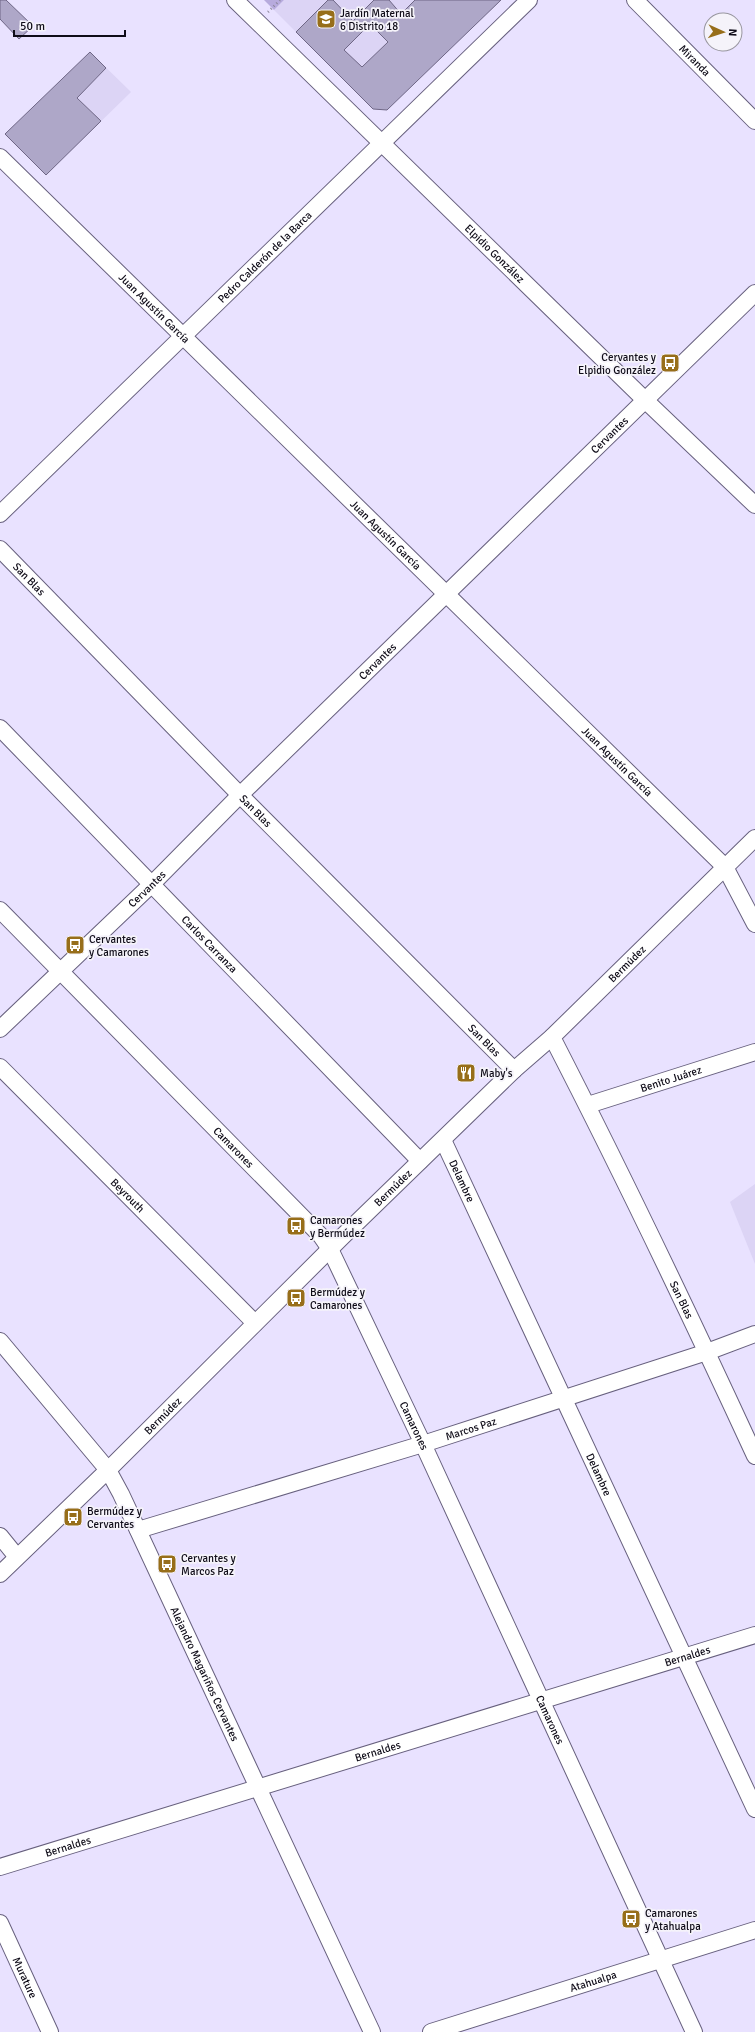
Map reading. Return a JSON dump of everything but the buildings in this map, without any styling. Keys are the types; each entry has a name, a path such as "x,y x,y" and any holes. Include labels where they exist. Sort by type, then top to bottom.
{"street":[{"name":"Elpidio González","path":"235,0 645,400 755,505"},
{"name":"Pedro Calderón de la Barca","path":"0,514 184,337 529,0"},
{"name":"Miranda","path":"635,0 755,121"},
{"name":"Juan Agustín García","path":"0,157 725,867 755,924"},
{"name":"Cervantes","path":"0,1029 152,884 240,795 755,293"},
{"name":"San Blas","path":"0,548 240,795 514,1070"},
{"name":"Carlos Carranza","path":"0,728 420,1161"},
{"name":"Bermúdez","path":"0,1574 108,1470 420,1161 514,1070 552,1037 755,838"},
{"name":"Camarones","path":"0,910 321,1236 330,1249 423,1444 694,2032"},
{"name":"San Blas","path":"552,1037 588,1105 707,1352 755,1456"},
{"name":"Benito Juárez","path":"588,1105 755,1052"},
{"name":"Beyrouth","path":"0,1067 255,1324"},
{"name":"Delambre","path":"443,1140 755,1809"},
{"name":"Marcos Paz","path":"138,1530 423,1444 707,1352 755,1334"},
{"name":"Alejandro Magariños Cervantes","path":"0,1340 108,1470 121,1494 260,1788 372,2032"},
{"path":"0,1536 18,1557"},
{"name":"Bernaldes","path":"0,1867 542,1702 755,1635"},
{"name":"Murature","path":"0,1923 50,2032"},
{"name":"Atahualpa","path":"431,2032 661,1961 755,1930"}],"shaded area":[{"path":"264,0 284,0 274,10"},
{"path":"284,0 501,0 387,110 373,109 274,10"},
{"path":"90,52 131,92 46,175 5,135"},
{"path":"755,1184 755,1264 730,1202"}],"place":[{"name":"Jardín Maternal 6 Distrito 18","path":"326,19"},
{"name":"Cervantes y Elpidio González","path":"670,363"},
{"name":"Cervantes y Camarones","path":"75,945"},
{"name":"Maby's","path":"466,1073"},
{"name":"Camarones y Bermúdez","path":"296,1226"},
{"name":"Bermúdez y Camarones","path":"296,1298"},
{"name":"Bermúdez y Cervantes","path":"73,1517"},
{"name":"Cervantes y Marcos Paz","path":"167,1564"},
{"name":"Camarones y Atahualpa","path":"631,1919"}]}
